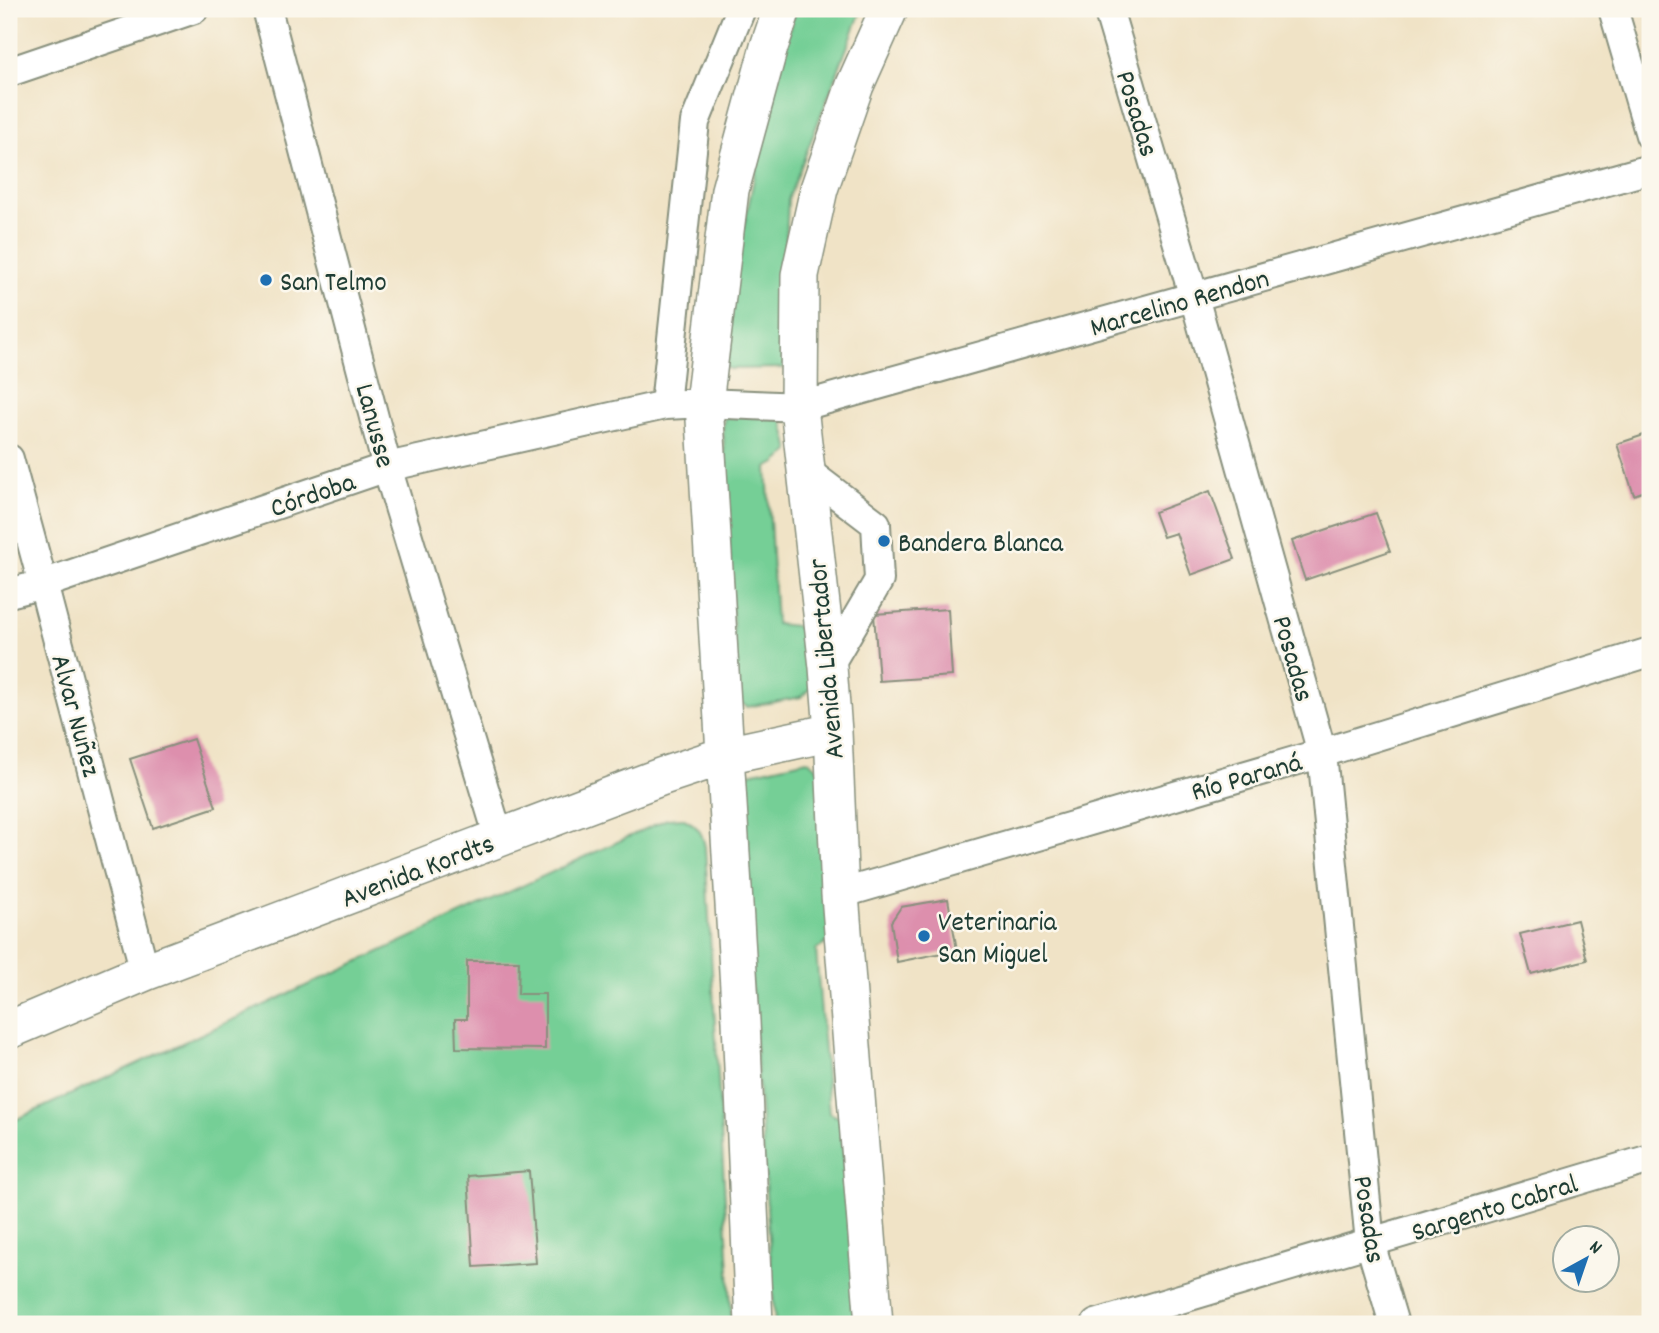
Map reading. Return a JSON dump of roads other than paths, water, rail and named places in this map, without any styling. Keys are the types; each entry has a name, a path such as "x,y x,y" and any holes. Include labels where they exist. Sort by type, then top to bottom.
{"main road":[{"path":"754,1324 741,1021 704,403 730,190 782,9"},
{"name":"Avenida Libertador","path":"874,1324 840,894 828,667 799,407 800,275 819,189 855,85 889,9"},
{"name":"Avenida Kordts","path":"9,1030 145,972 663,776 726,755 833,732"}],"street":[{"path":"9,72 194,9"},
{"name":"Lanusse","path":"267,9 387,467 499,838"},
{"path":"665,405 695,122 741,9"},
{"name":"Posadas","path":"1108,9 1194,297 1322,753 1370,1243 1394,1324"},
{"path":"1613,9 1650,135"},
{"name":"Marcelino Rendon","path":"704,403 799,407 1650,169"},
{"name":"Córdoba","path":"9,593 43,584 387,467 665,405 704,403"},
{"name":"Alvar Nuñez","path":"9,459 145,972"},
{"path":"805,470 876,524 879,580 828,667"},
{"name":"Río Paraná","path":"840,894 1322,753 1650,652"},
{"name":"Sargento Cabral","path":"1096,1324 1650,1159"}],"place":[{"name":"San Telmo","path":"266,280"},
{"name":"Bandera Blanca","path":"884,541"},
{"name":"Veterinaria San Miguel","path":"924,936"}]}
